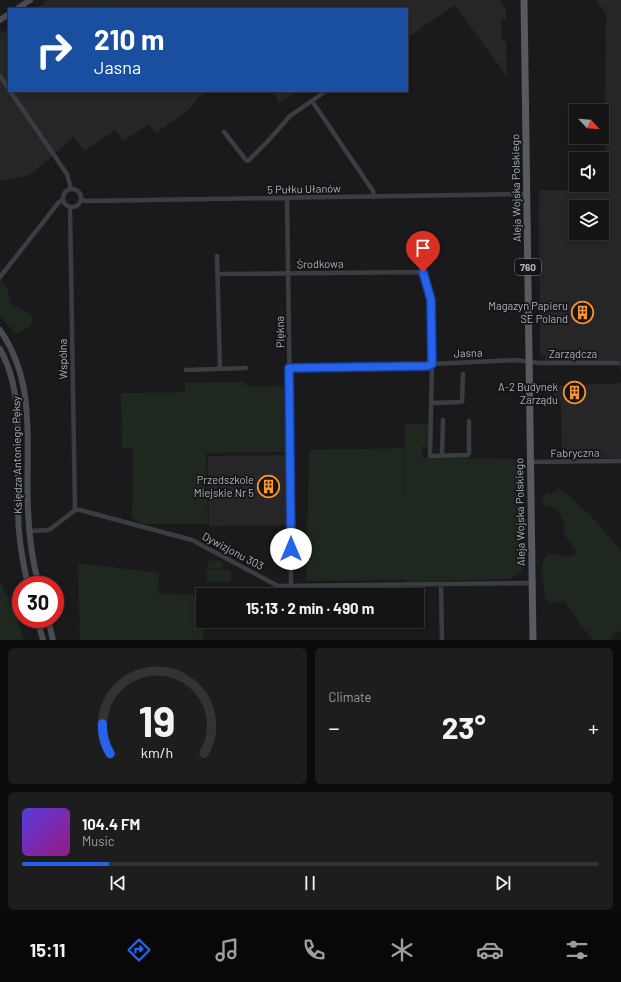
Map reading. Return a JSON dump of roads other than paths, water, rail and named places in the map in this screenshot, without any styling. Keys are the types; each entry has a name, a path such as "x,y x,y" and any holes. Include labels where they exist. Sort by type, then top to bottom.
{"main road":[{"path":"18,8 30,0"},
{"name":"Aleja Wojska Polskiego","path":"524,0 528,194 528,361 533,640"},
{"name":"Księdza Antoniego Pęksy","path":"0,330 10,346 18,364 26,396 29,531 36,576"},
{"name":"Księdza Antoniego Pęksy","path":"0,349 9,369 16,397 19,530 22,559 26,576"},
{"path":"40,628 43,640"},
{"path":"50,628 53,640"}],"street":[{"path":"0,76 8,87"},
{"path":"11,92 67,174 70,189"},
{"path":"224,132 248,161 290,116 325,92"},
{"path":"312,101 373,191 374,197"},
{"path":"0,277 59,202 63,199 66,192 70,189"},
{"path":"63,199 65,204 70,207 78,205 81,200 78,192 70,189"},
{"name":"5 Pułku Ułanów","path":"81,200 528,194"},
{"name":"Piękna","path":"287,198 291,587"},
{"name":"Wspólna","path":"70,207 75,510"},
{"path":"217,256 220,369"},
{"name":"Środkowa","path":"218,274 423,272 431,300 432,364"},
{"name":"Jasna","path":"289,368 427,366 432,364 516,360 528,361"},
{"name":"Zarządcza","path":"528,361 552,363 618,363"},
{"path":"432,364 430,456 466,456 468,454 469,421"},
{"path":"186,370 246,368"},
{"path":"432,404 462,402 463,374"},
{"path":"442,456 443,420"},
{"name":"Fabryczna","path":"530,462 621,461"},
{"path":"29,531 48,530 75,510"},
{"name":"Dywizjonu 303","path":"75,510 80,510 192,540 278,586 532,583"},
{"path":"441,584 442,640"}],"place":[{"name":"Magazyn Papieru SE Poland","path":"583,312"},
{"name":"A-2 Budynek Zarządu","path":"574,393"},
{"name":"Przedszkole Miejskie Nr 5","path":"269,486"}]}
